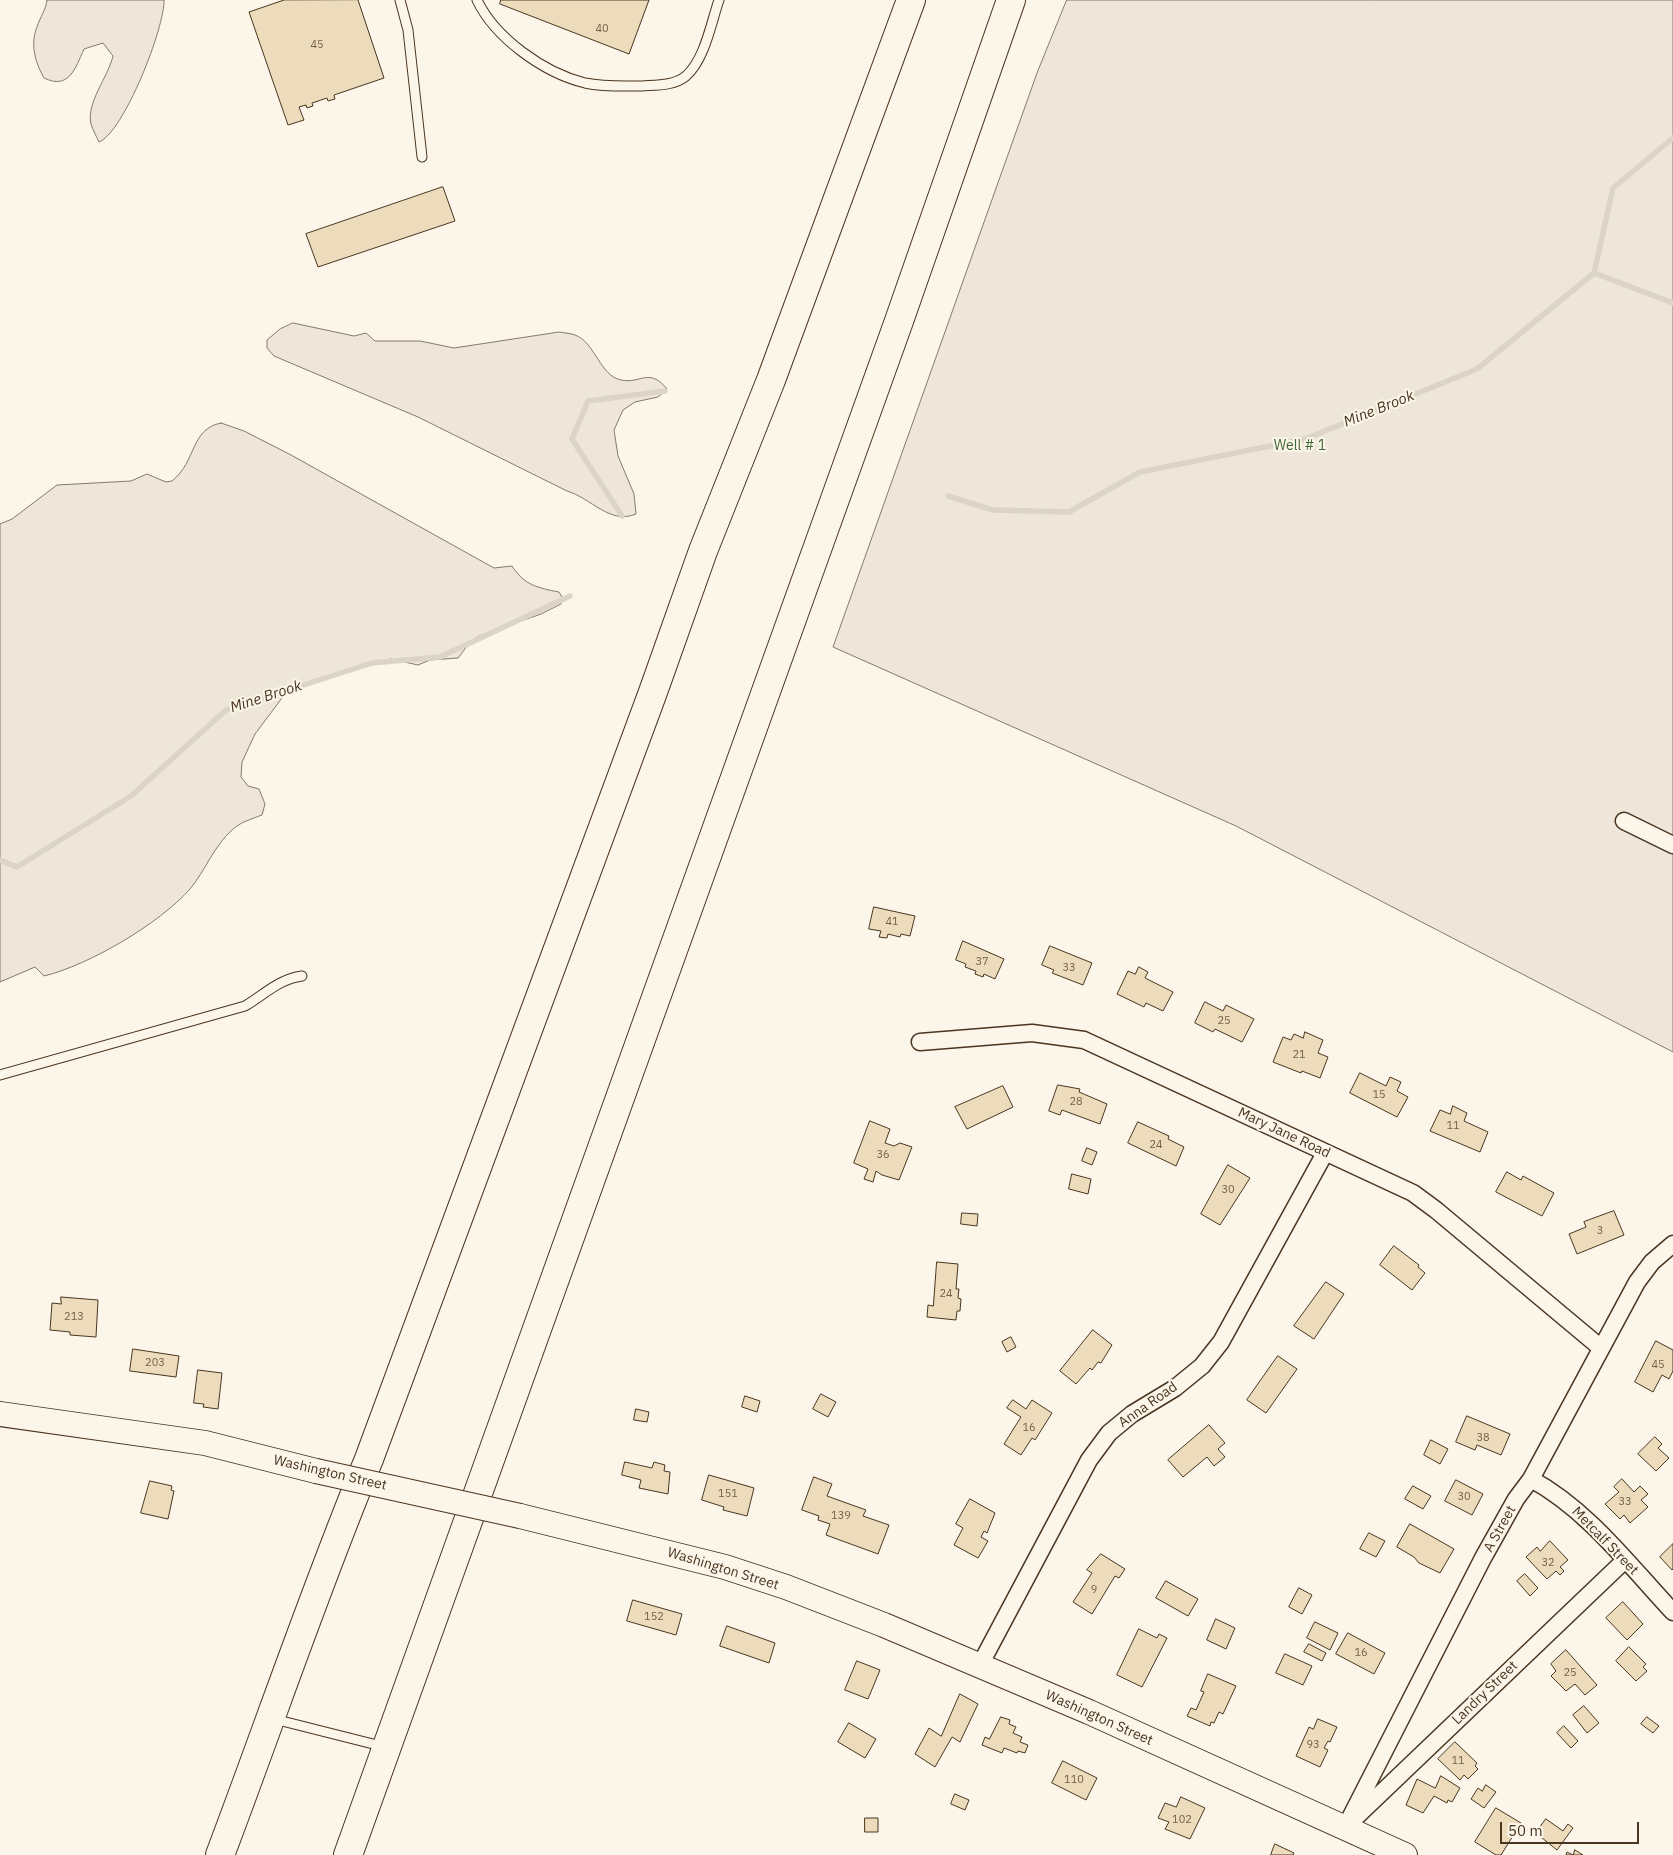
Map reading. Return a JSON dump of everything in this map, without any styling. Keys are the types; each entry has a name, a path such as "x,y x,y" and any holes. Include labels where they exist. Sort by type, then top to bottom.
{"highway":[{"path":"220,1855 325,1567 369,1459 653,692 703,550 771,380 911,0"},
{"path":"348,1855 815,556 1011,0"}],"main road":[{"name":"Washington Street","path":"0,1414 205,1443 316,1471 520,1516 725,1567 786,1587 980,1665 1346,1826 1406,1855"}],"street":[{"path":"1624,821 1673,845"},
{"name":"Mary Jane Road","path":"920,1042 1032,1033 1084,1040 1412,1193 1436,1210 1601,1348"},
{"name":"Anna Road","path":"980,1665 1089,1460 1109,1433 1132,1414 1175,1388 1202,1366 1220,1342 1325,1153"},
{"name":"A Street","path":"1346,1826 1483,1558 1516,1499 1531,1479 1637,1282 1652,1262 1673,1244"},
{"name":"Metcalf Street","path":"1531,1479 1557,1493 1579,1512 1673,1612"},
{"name":"Landry Street","path":"1346,1826 1624,1560"}],"lane":[{"path":"400,0 408,30 422,157"},
{"path":"477,0 494,28 528,55 578,81 614,86 661,84 684,77 700,56 719,0"},
{"path":"0,1075 245,1006 276,983 290,977 302,976"},
{"path":"271,1718 387,1747"}],"green space":[{"path":"47,0 164,0 158,32 131,100 109,134 99,142 91,124 90,116 94,99 113,56 103,43 84,49 70,76 60,81 44,78 36,59 34,40"},
{"name":"Well # 1","path":"1067,0 1673,0 1673,1052 1236,826 833,647 1037,73"},
{"path":"293,323 354,336 366,333 375,341 420,341 454,348 559,332 569,333 588,344 602,366 614,377 628,381 650,378 661,382 667,389 658,397 635,402 623,410 614,430 618,456 634,494 636,514 618,516 609,513 576,494 418,417 274,356 267,348 267,340 280,329"},
{"path":"221,423 244,431 291,455 494,568 512,566 521,578 532,585 559,592 562,597 561,604 541,614 479,636 471,641 458,658 430,660 418,665 391,659 331,675 285,694 255,734 242,762 241,777 248,786 259,789 265,804 262,815 239,825 226,836 190,889 160,916 102,953 62,971 44,976 35,967 0,982 0,524 12,519 57,485 131,481 147,474 166,482 172,481 186,464 198,439 211,426"}],"building":[{"path":"284,0 358,0 384,78 334,95 335,99 328,101 327,98 312,103 313,106 307,108 306,105 299,107 304,120 288,125 249,12"},
{"path":"501,0 649,0 629,54 500,4"},
{"path":"443,187 455,221 318,267 306,234"},
{"path":"874,907 915,916 910,936 901,934 900,937 888,934 887,938 879,937 881,931 869,929"},
{"path":"963,941 1004,959 995,979 984,974 983,977 975,974 976,971 965,967 966,964 956,960"},
{"path":"1050,946 1092,963 1083,985 1052,973 1054,970 1042,965"},
{"path":"1139,967 1148,972 1145,978 1173,992 1163,1011 1146,1003 1144,1007 1117,994 1128,971 1135,974"},
{"path":"1205,1002 1223,1011 1226,1005 1254,1019 1242,1042 1215,1029 1213,1032 1195,1023"},
{"path":"1305,1032 1323,1040 1318,1053 1328,1057 1320,1078 1273,1062 1283,1037 1291,1040 1294,1034 1303,1038"},
{"path":"1360,1073 1386,1086 1390,1077 1401,1082 1397,1091 1408,1097 1397,1117 1350,1093"},
{"path":"1058,1085 1080,1089 1079,1092 1107,1104 1100,1124 1062,1110 1060,1115 1049,1111"},
{"path":"1003,1086 1013,1107 967,1129 955,1107"},
{"path":"1453,1106 1467,1113 1464,1121 1488,1132 1480,1152 1430,1131 1440,1110 1450,1114"},
{"path":"870,1121 890,1129 885,1143 894,1146 900,1143 912,1147 899,1180 882,1175 876,1171 873,1182 864,1179 868,1169 854,1163"},
{"path":"1138,1122 1169,1136 1168,1139 1184,1147 1176,1166 1128,1143"},
{"path":"1087,1148 1097,1152 1092,1165 1082,1161"},
{"path":"1228,1165 1250,1178 1220,1225 1201,1214"},
{"path":"1507,1172 1521,1180 1523,1176 1554,1193 1542,1216 1496,1192"},
{"path":"1072,1174 1091,1179 1088,1194 1069,1189"},
{"path":"1614,1211 1624,1235 1577,1254 1569,1234 1586,1227 1584,1222"},
{"path":"962,1213 978,1214 977,1226 961,1224"},
{"path":"1394,1246 1419,1265 1418,1267 1425,1273 1412,1290 1380,1265"},
{"path":"937,1262 958,1264 956,1289 959,1289 958,1298 961,1299 960,1311 957,1311 956,1320 927,1317 928,1305 933,1306"},
{"path":"1326,1282 1344,1294 1314,1339 1294,1326"},
{"path":"61,1297 98,1300 96,1337 70,1335 70,1332 50,1330 52,1303 61,1304"},
{"path":"1093,1330 1112,1345 1101,1363 1098,1362 1092,1370 1090,1368 1076,1384 1060,1371"},
{"path":"1011,1337 1016,1347 1007,1352 1002,1342"},
{"path":"1656,1341 1673,1350 1673,1371 1669,1379 1662,1375 1653,1392 1635,1382"},
{"path":"133,1349 179,1356 176,1377 130,1371"},
{"path":"1278,1356 1297,1369 1266,1413 1247,1400"},
{"path":"198,1370 222,1373 218,1409 203,1407 204,1404 194,1403"},
{"path":"821,1394 836,1402 828,1417 813,1409"},
{"path":"745,1396 760,1401 757,1412 742,1407"},
{"path":"1013,1400 1026,1409 1032,1400 1052,1413 1035,1440 1032,1438 1021,1455 1004,1444 1021,1417 1007,1408"},
{"path":"636,1409 649,1412 647,1422 634,1420"},
{"path":"1467,1416 1510,1434 1501,1455 1477,1445 1475,1450 1456,1442"},
{"path":"1209,1425 1225,1443 1218,1449 1225,1457 1214,1466 1207,1457 1183,1477 1168,1460"},
{"path":"1655,1437 1662,1444 1658,1448 1669,1458 1656,1471 1638,1454"},
{"path":"1431,1440 1448,1449 1440,1464 1424,1455"},
{"path":"625,1462 652,1468 654,1462 665,1465 664,1471 670,1472 668,1494 639,1488 641,1480 622,1475"},
{"path":"709,1475 754,1488 747,1516 723,1510 724,1507 702,1500"},
{"path":"814,1477 832,1484 827,1496 866,1510 863,1516 889,1525 878,1554 826,1535 830,1524 818,1520 819,1516 802,1510"},
{"path":"1622,1479 1634,1492 1640,1486 1648,1494 1641,1500 1648,1507 1630,1523 1624,1515 1620,1519 1605,1504 1619,1492 1614,1487"},
{"path":"1456,1480 1483,1494 1472,1515 1445,1501"},
{"path":"150,1481 172,1486 171,1490 174,1491 168,1519 141,1513"},
{"path":"1413,1486 1431,1496 1423,1509 1405,1499"},
{"path":"970,1499 995,1513 987,1533 984,1531 981,1537 988,1541 978,1558 954,1545 963,1528 956,1524"},
{"path":"1410,1524 1454,1549 1440,1573 1419,1563 1414,1557 1397,1547"},
{"path":"1369,1533 1385,1541 1376,1557 1360,1549"},
{"path":"1550,1541 1568,1560 1560,1567 1564,1571 1560,1575 1556,1571 1547,1579 1526,1557 1537,1547 1540,1551"},
{"path":"1673,1544 1673,1569 1672,1570 1660,1557"},
{"path":"1101,1554 1125,1569 1119,1578 1115,1576 1092,1614 1073,1602 1092,1573 1087,1570"},
{"path":"1525,1574 1538,1588 1530,1596 1517,1581"},
{"path":"1166,1581 1198,1599 1188,1616 1156,1598"},
{"path":"1299,1588 1312,1595 1302,1614 1289,1607"},
{"path":"633,1600 682,1614 676,1635 627,1621"},
{"path":"1623,1602 1643,1624 1627,1640 1606,1618"},
{"path":"1216,1619 1235,1628 1226,1649 1207,1640"},
{"path":"1315,1622 1338,1633 1330,1650 1307,1638"},
{"path":"727,1626 775,1643 769,1663 720,1646"},
{"path":"1139,1629 1157,1638 1159,1634 1167,1638 1142,1687 1117,1675"},
{"path":"1348,1633 1385,1653 1374,1674 1336,1654"},
{"path":"1309,1644 1326,1653 1322,1661 1304,1652"},
{"path":"1629,1647 1646,1664 1643,1667 1647,1671 1636,1681 1616,1661"},
{"path":"1566,1650 1597,1685 1585,1695 1575,1684 1566,1691 1551,1676 1556,1671 1551,1664"},
{"path":"1285,1654 1312,1666 1303,1685 1276,1673"},
{"path":"857,1661 880,1670 868,1699 845,1690"},
{"path":"1208,1674 1236,1686 1223,1714 1219,1712 1214,1723 1211,1722 1210,1726 1187,1716 1191,1708 1196,1710 1204,1692 1201,1691"},
{"path":"960,1694 978,1704 960,1742 952,1737 935,1767 915,1754 929,1728 941,1736"},
{"path":"1584,1706 1599,1723 1587,1733 1573,1715"},
{"path":"1001,1717 1010,1720 1009,1724 1016,1727 1013,1733 1022,1737 1020,1742 1028,1745 1025,1753 1018,1751 1017,1753 1004,1748 1002,1753 982,1745 985,1737 989,1739"},
{"path":"1647,1717 1659,1726 1653,1733 1641,1724"},
{"path":"1318,1719 1337,1727 1330,1742 1328,1741 1324,1748 1328,1750 1320,1767 1296,1756 1309,1727 1313,1729"},
{"path":"849,1723 876,1739 865,1758 838,1742"},
{"path":"1564,1726 1578,1741 1571,1748 1557,1733"},
{"path":"1455,1742 1477,1763 1475,1766 1478,1769 1468,1779 1464,1775 1460,1780 1438,1759"},
{"path":"1063,1761 1097,1778 1086,1800 1052,1783"},
{"path":"1441,1776 1460,1788 1452,1802 1448,1800 1447,1803 1434,1796 1423,1813 1406,1805 1417,1779 1435,1788"},
{"path":"1486,1785 1496,1792 1484,1808 1471,1799 1478,1788 1482,1791"},
{"path":"955,1794 969,1800 965,1810 951,1804"},
{"path":"1181,1797 1205,1808 1190,1839 1165,1829 1169,1822 1158,1818 1165,1803 1176,1807"},
{"path":"1496,1808 1521,1823 1501,1855 1496,1855 1475,1842"},
{"path":"865,1818 878,1818 878,1832 865,1832"},
{"path":"1546,1819 1563,1831 1568,1824 1573,1828 1557,1850 1536,1833"},
{"path":"1275,1844 1294,1853 1293,1855 1271,1855"},
{"path":"1575,1850 1583,1855 1573,1855"}],"waterway":[{"name":"Mine Brook","path":"948,496 993,510 1069,512 1140,472 1305,439 1477,369 1594,273 1613,188 1673,138"},
{"path":"1594,273 1673,303"},
{"name":"Mine Brook","path":"622,516 572,439 588,401 665,391"},
{"name":"Mine Brook","path":"0,860 17,867 131,796 226,710 372,663 440,657 570,596"}]}
